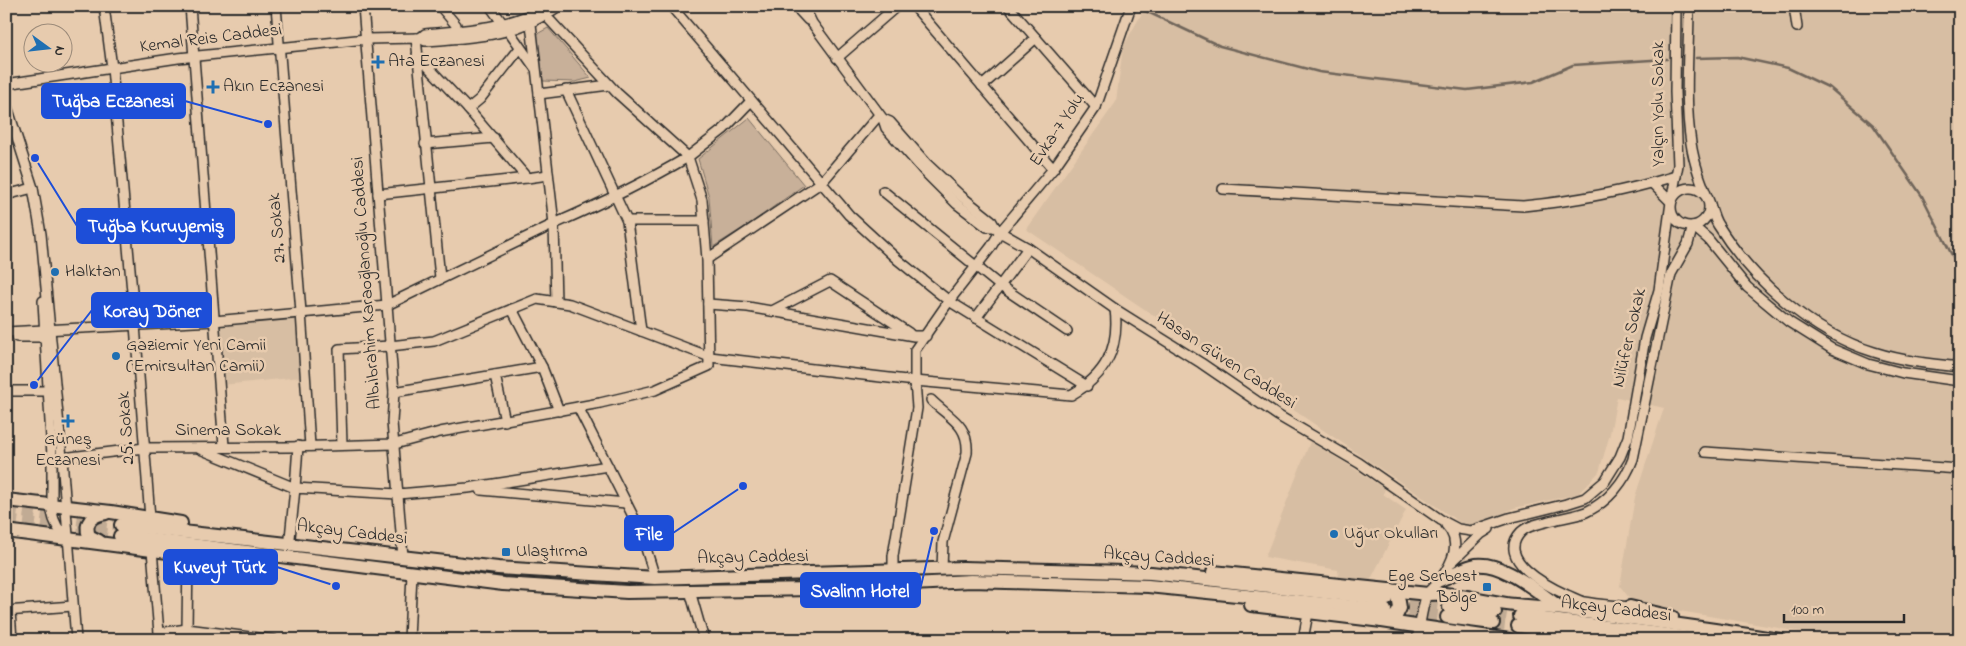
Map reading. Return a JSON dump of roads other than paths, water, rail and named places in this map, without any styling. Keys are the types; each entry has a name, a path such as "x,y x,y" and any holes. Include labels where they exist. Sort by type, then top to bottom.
{"highway":[{"path":"6,500 110,512 290,538 334,548"},
{"path":"104,544 89,536 86,529 88,522 95,514 110,512"},
{"path":"6,531 250,562 331,563"},
{"name":"Akçay Caddesi","path":"121,531 334,548 498,568 655,578 942,569 1150,573 1175,569 1247,574 1386,605 1148,586 971,581 813,589 627,592 524,585 412,573 331,563 121,531"},
{"path":"1440,580 1471,566 1485,564 1506,571 1563,609"},
{"path":"1148,586 1187,598 1308,613 1386,605 1428,594 1441,593 1514,605 1563,609 1705,634 1780,640"},
{"path":"1386,605 1424,631 1509,640"},
{"path":"1630,607 1705,634"},
{"path":"1448,612 1494,618"},
{"name":"Akçay Caddesi","path":"1617,640 1519,621 1705,634"}],"street":[{"name":"25. Sokak","path":"104,6 112,68 150,518"},
{"path":"190,6 224,446"},
{"name":"27. Sokak","path":"276,6 278,48 302,312 310,446"},
{"name":"Alb.İbrahim Karaoğlanoğlu Caddesi","path":"363,6 394,392 392,422 403,557"},
{"path":"440,6 456,25 457,31"},
{"path":"490,6 537,70"},
{"name":"Kemal Reis Caddesi","path":"418,38 425,34 506,28 526,17 559,6"},
{"path":"671,6 849,215 898,260 949,300 1087,386"},
{"name":"Hasan Güven Caddesi","path":"795,6 812,23 881,117 886,128 957,204 988,227 997,229 1028,248 1115,309 1201,363 1277,415 1359,463 1440,520"},
{"name":"Hasan Güven Caddesi","path":"804,6 812,23"},
{"path":"837,58 897,6"},
{"path":"914,6 1053,169"},
{"path":"1008,6 1096,106"},
{"name":"Evka-7 Yolu","path":"915,381 916,350 949,300 991,247 997,229 1053,169 1096,106 1131,6"},
{"name":"Yalçın Yolu Sokak","path":"1671,202 1678,165 1675,92 1676,6"},
{"name":"Yalçın Yolu Sokak","path":"1689,6 1688,91 1691,143 1696,166 1717,224 1757,277 1797,311 1838,338 1873,352 1905,360 1960,367"},
{"path":"1794,6 1796,27"},
{"name":"Kemal Reis Caddesi","path":"6,84 194,56 366,39 418,38 425,41 458,39 531,24 546,11"},
{"path":"546,11 609,85 688,158 702,200 707,259 710,357"},
{"path":"531,24 554,224 556,302"},
{"path":"418,38 426,144 440,278"},
{"path":"982,86 1036,38"},
{"path":"468,110 480,99 520,48"},
{"path":"418,55 494,138 527,178"},
{"path":"539,94 609,85"},
{"path":"566,90 627,221 641,331"},
{"path":"6,337 135,325 214,321 387,304 616,196 688,158 724,129 752,101"},
{"path":"6,104 33,188 41,234 47,391 52,456 53,521 58,531 66,539"},
{"path":"707,259 822,182 881,117"},
{"path":"426,144 494,138"},
{"path":"378,194 548,175"},
{"path":"1223,189 1523,206 1557,203 1652,183 1676,176"},
{"path":"1652,183 1671,202"},
{"path":"1690,187 1702,191 1709,202 1708,214 1704,220 1693,226 1687,226 1676,220 1670,209 1671,202 1678,192 1690,187"},
{"path":"6,195 33,188"},
{"path":"883,191 999,285 1067,331"},
{"name":"Nilüfer Sokak","path":"1509,518 1585,498 1596,490 1608,477 1620,457 1628,437 1645,338 1659,290 1671,202"},
{"path":"627,221 704,221"},
{"path":"1693,226 1708,239 1748,287 1789,322 1832,350 1868,364 1903,373 1960,381"},
{"name":"Nilüfer Sokak","path":"1630,607 1584,602 1552,588 1529,573 1517,558 1513,549 1515,540 1532,526 1586,512 1600,504 1628,473 1633,459 1671,274 1688,244 1693,226"},
{"path":"976,318 1028,248"},
{"path":"772,311 830,281 914,336"},
{"path":"342,445 339,349 434,341 537,300 570,304 710,357 915,381 1071,396 1087,386 1104,368 1113,350 1117,326 1115,309"},
{"path":"708,304 772,311 914,336 926,336"},
{"path":"512,309 542,367 559,411"},
{"path":"6,332 46,332"},
{"path":"46,332 62,458 66,507 66,539 76,640"},
{"name":"Sinema Sokak","path":"62,458 145,448 394,444 440,432 559,411 655,390 709,366 710,357"},
{"path":"394,392 542,367"},
{"path":"495,375 505,421"},
{"path":"893,570 893,556 917,408 915,381"},
{"path":"6,391 47,391"},
{"path":"930,400 962,427 968,445 943,542 942,569"},
{"path":"578,407 641,532 655,578"},
{"path":"290,538 296,488 298,446"},
{"path":"196,448 296,488 398,494 468,488 608,466"},
{"path":"1705,452 1960,468"},
{"path":"468,488 626,503"},
{"path":"1440,520 1458,529 1470,531 1509,518"},
{"path":"1417,640 1424,631 1428,594 1452,562 1481,534 1509,518"},
{"path":"1440,520 1452,531 1456,545 1452,562"},
{"path":"152,550 159,636 187,629 242,638 274,640"},
{"path":"186,640 188,554"},
{"path":"409,640 412,573"},
{"path":"690,591 704,640"},
{"path":"12,640 8,611 72,606"},
{"path":"1304,640 1308,613"}],"waterway":[{"path":"1137,7 1220,46 1319,72 1467,90 1533,82 1573,65 1667,59"},
{"path":"1696,58 1737,57 1788,68 1830,88 1873,125 1922,196 1960,271"}],"tunnel":[{"path":"6,510 121,525"},
{"path":"6,521 120,536"},
{"path":"1390,599 1449,607"},
{"path":"1390,610 1447,617"},
{"path":"1495,612 1520,616"},
{"path":"1493,623 1518,626"}],"place":[{"name":"Ata Eczanesi","path":"378,62"},
{"name":"Akın Eczanesi","path":"213,87"},
{"name":"Tuğba Eczanesi","path":"268,124"},
{"name":"Tuğba Kuruyemiş","path":"35,158"},
{"name":"Halktan","path":"55,272"},
{"name":"Gaziemir Yeni Camii (Emirsultan Camii)","path":"116,356"},
{"name":"Koray Döner","path":"34,385"},
{"name":"Güneş Eczanesi","path":"68,421"},
{"name":"File","path":"743,486"},
{"name":"Svalinn Hotel","path":"934,531"},
{"name":"Uğur Okulları","path":"1334,534"},
{"name":"Ulaştırma","path":"506,552"},
{"name":"Kuveyt Türk","path":"336,586"},
{"name":"Ege Serbest Bölge","path":"1487,587"}]}
